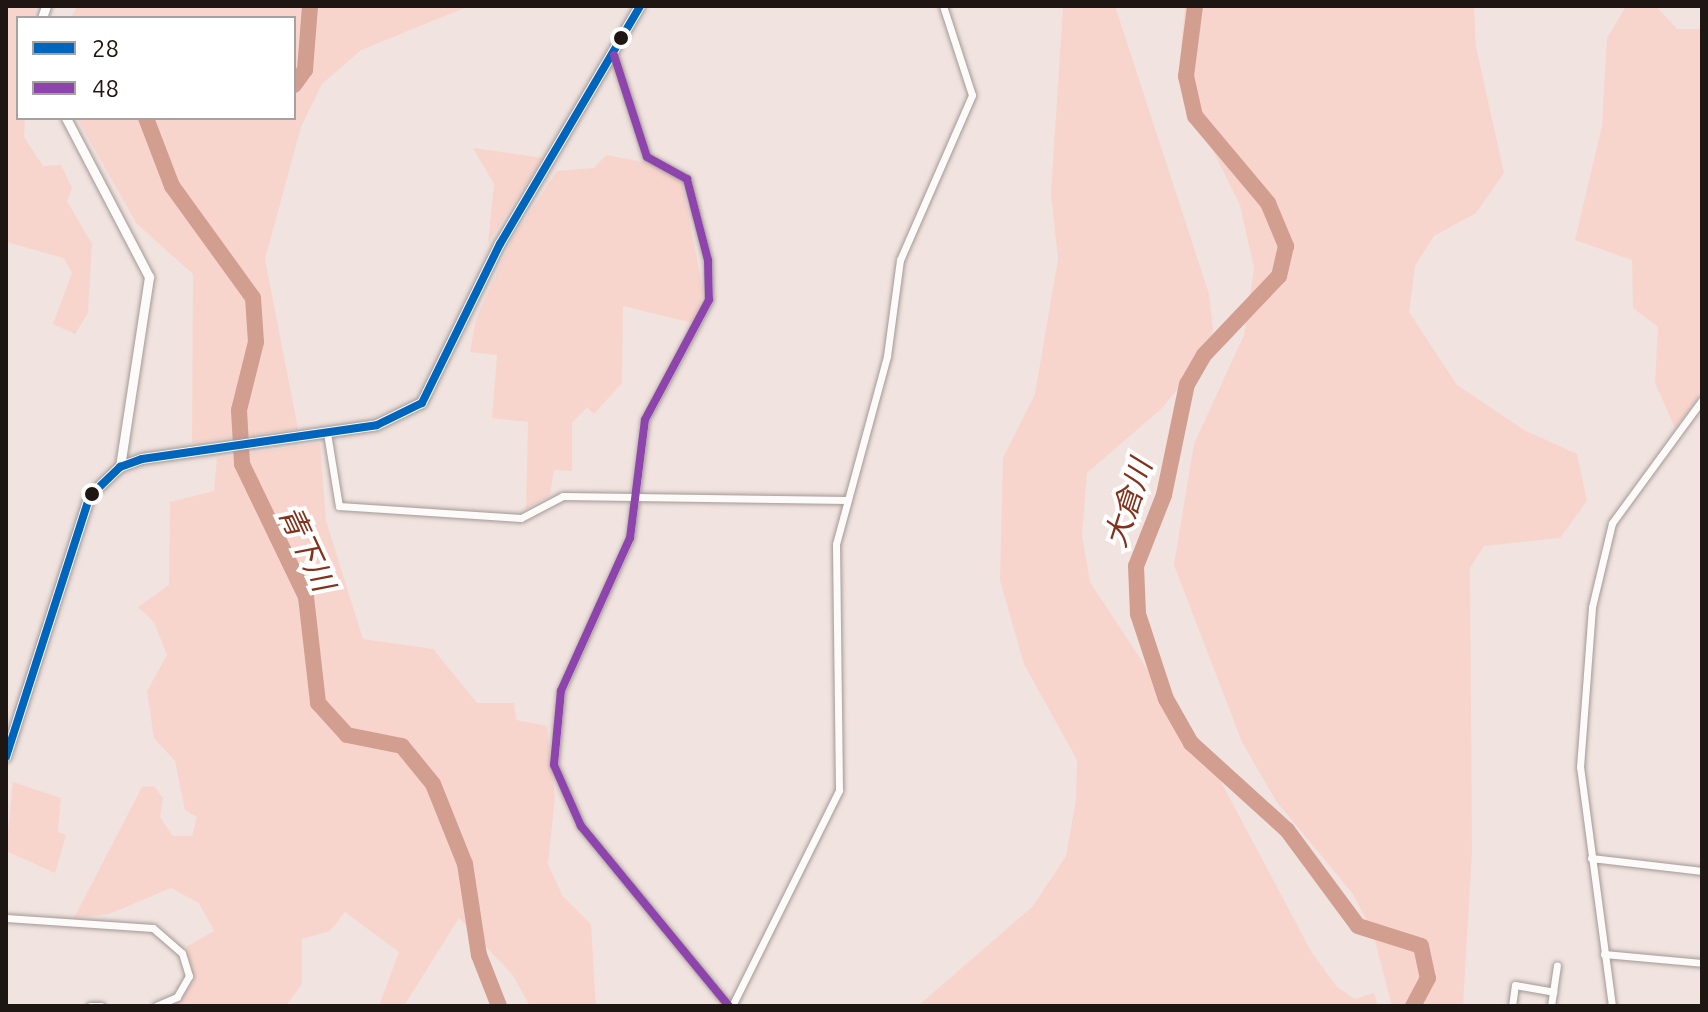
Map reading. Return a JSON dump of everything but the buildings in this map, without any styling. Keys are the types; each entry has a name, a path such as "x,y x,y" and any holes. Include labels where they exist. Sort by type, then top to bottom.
{"main road":[{"path":"6,757 81,514 120,467 190,451 327,433 396,419 429,394 500,244 614,55 640,6"}],"street":[{"path":"614,55 647,157 687,179 711,285 708,311 645,420 624,553 561,691 554,765 581,826 730,1006 839,790 832,584 847,500 887,356 900,260 972,95 943,6"},
{"path":"67,120 149,277 120,467"},
{"path":"1612,1006 1580,767 1602,546 1631,491 1701,404"},
{"path":"327,433 339,506 521,518 563,496 847,500"},
{"path":"1591,858 1702,871"},
{"path":"6,918 136,924 165,935 182,953 189,976 177,997 156,1006"},
{"path":"1604,954 1702,963"},
{"path":"1551,1006 1557,965"},
{"path":"1512,1006 1515,985 1553,992"},
{"path":"90,1006 101,1006"}],"shaded area":[{"path":"6,6 36,6 34,16 16,16 16,120 25,120 24,137 43,166 61,165 72,188 67,201 92,244 88,313 75,334 53,324 72,273 64,258 6,242"},
{"path":"77,6 469,6 361,50 322,84 301,127 265,259 298,429 192,443 193,274 136,223 78,120 296,120 296,16 72,16"},
{"path":"1063,6 1115,6 1209,294 1213,329 1205,356 1161,409 1087,473 1082,535 1090,582 1219,778 1312,953 1337,987 1355,999 1374,993 1378,1006 918,1006 1033,906 1066,856 1076,800 1077,760 1024,664 1000,580 1003,458 1035,394 1058,259 1051,194"},
{"path":"1185,6 1474,6 1476,47 1504,173 1476,213 1434,236 1415,266 1409,312 1457,385 1524,430 1577,454 1587,501 1560,538 1484,546 1470,568 1472,851 1463,1006 1392,1006 1373,933 1353,894 1276,801 1242,742 1174,565 1194,444 1244,335 1254,268 1240,205 1178,80"},
{"path":"1626,6 1656,6 1677,29 1702,29 1702,393 1675,428 1655,383 1658,327 1633,308 1632,260 1575,240 1602,126 1607,38"},
{"path":"473,148 543,158 488,243 494,184"},
{"path":"606,155 648,163 682,182 703,290 697,324 623,306 622,383 594,414 587,407 572,423 572,471 554,470 550,495 526,509 528,422 492,418 497,355 470,352 476,319 512,239 557,171 594,168"},
{"path":"320,443 326,521 363,639 433,649 477,703 514,703 516,720 547,726 555,797 548,864 562,895 591,924 596,1006 530,1006 512,974 459,918 404,1006 379,1006 399,952 345,912 330,931 302,939 302,984 286,1006 172,1006 194,982 186,947 214,931 199,903 171,888 109,914 74,918 142,787 154,786 163,798 160,817 173,836 192,836 197,817 185,810 175,761 154,738 147,691 167,655 154,622 138,607 169,585 170,502 214,491 217,458"},
{"path":"13,782 61,798 58,832 66,835 55,873 6,851"}],"waterway":[{"name":"青下川","path":"296,82 305,70 310,6"},
{"name":"大倉川","path":"1195,6 1186,76 1195,116 1268,203 1286,246 1279,276 1204,355 1187,384 1164,495 1136,566 1138,614 1166,699 1191,743 1287,830 1358,926 1421,946 1428,978 1413,1006"},
{"name":"青下川","path":"147,120 172,186 253,298 256,342 239,410 242,464 306,597 318,703 347,735 402,746 433,784 465,864 479,955 499,1006"}],"transit line":[{"name":"28","path":"6,757 90,496 120,467 142,459 377,425 422,403 500,244 640,6"},
{"name":"48","path":"614,55 647,157 687,179 708,260 709,300 645,420 630,538 561,691 554,765 581,826 729,1006"}]}
